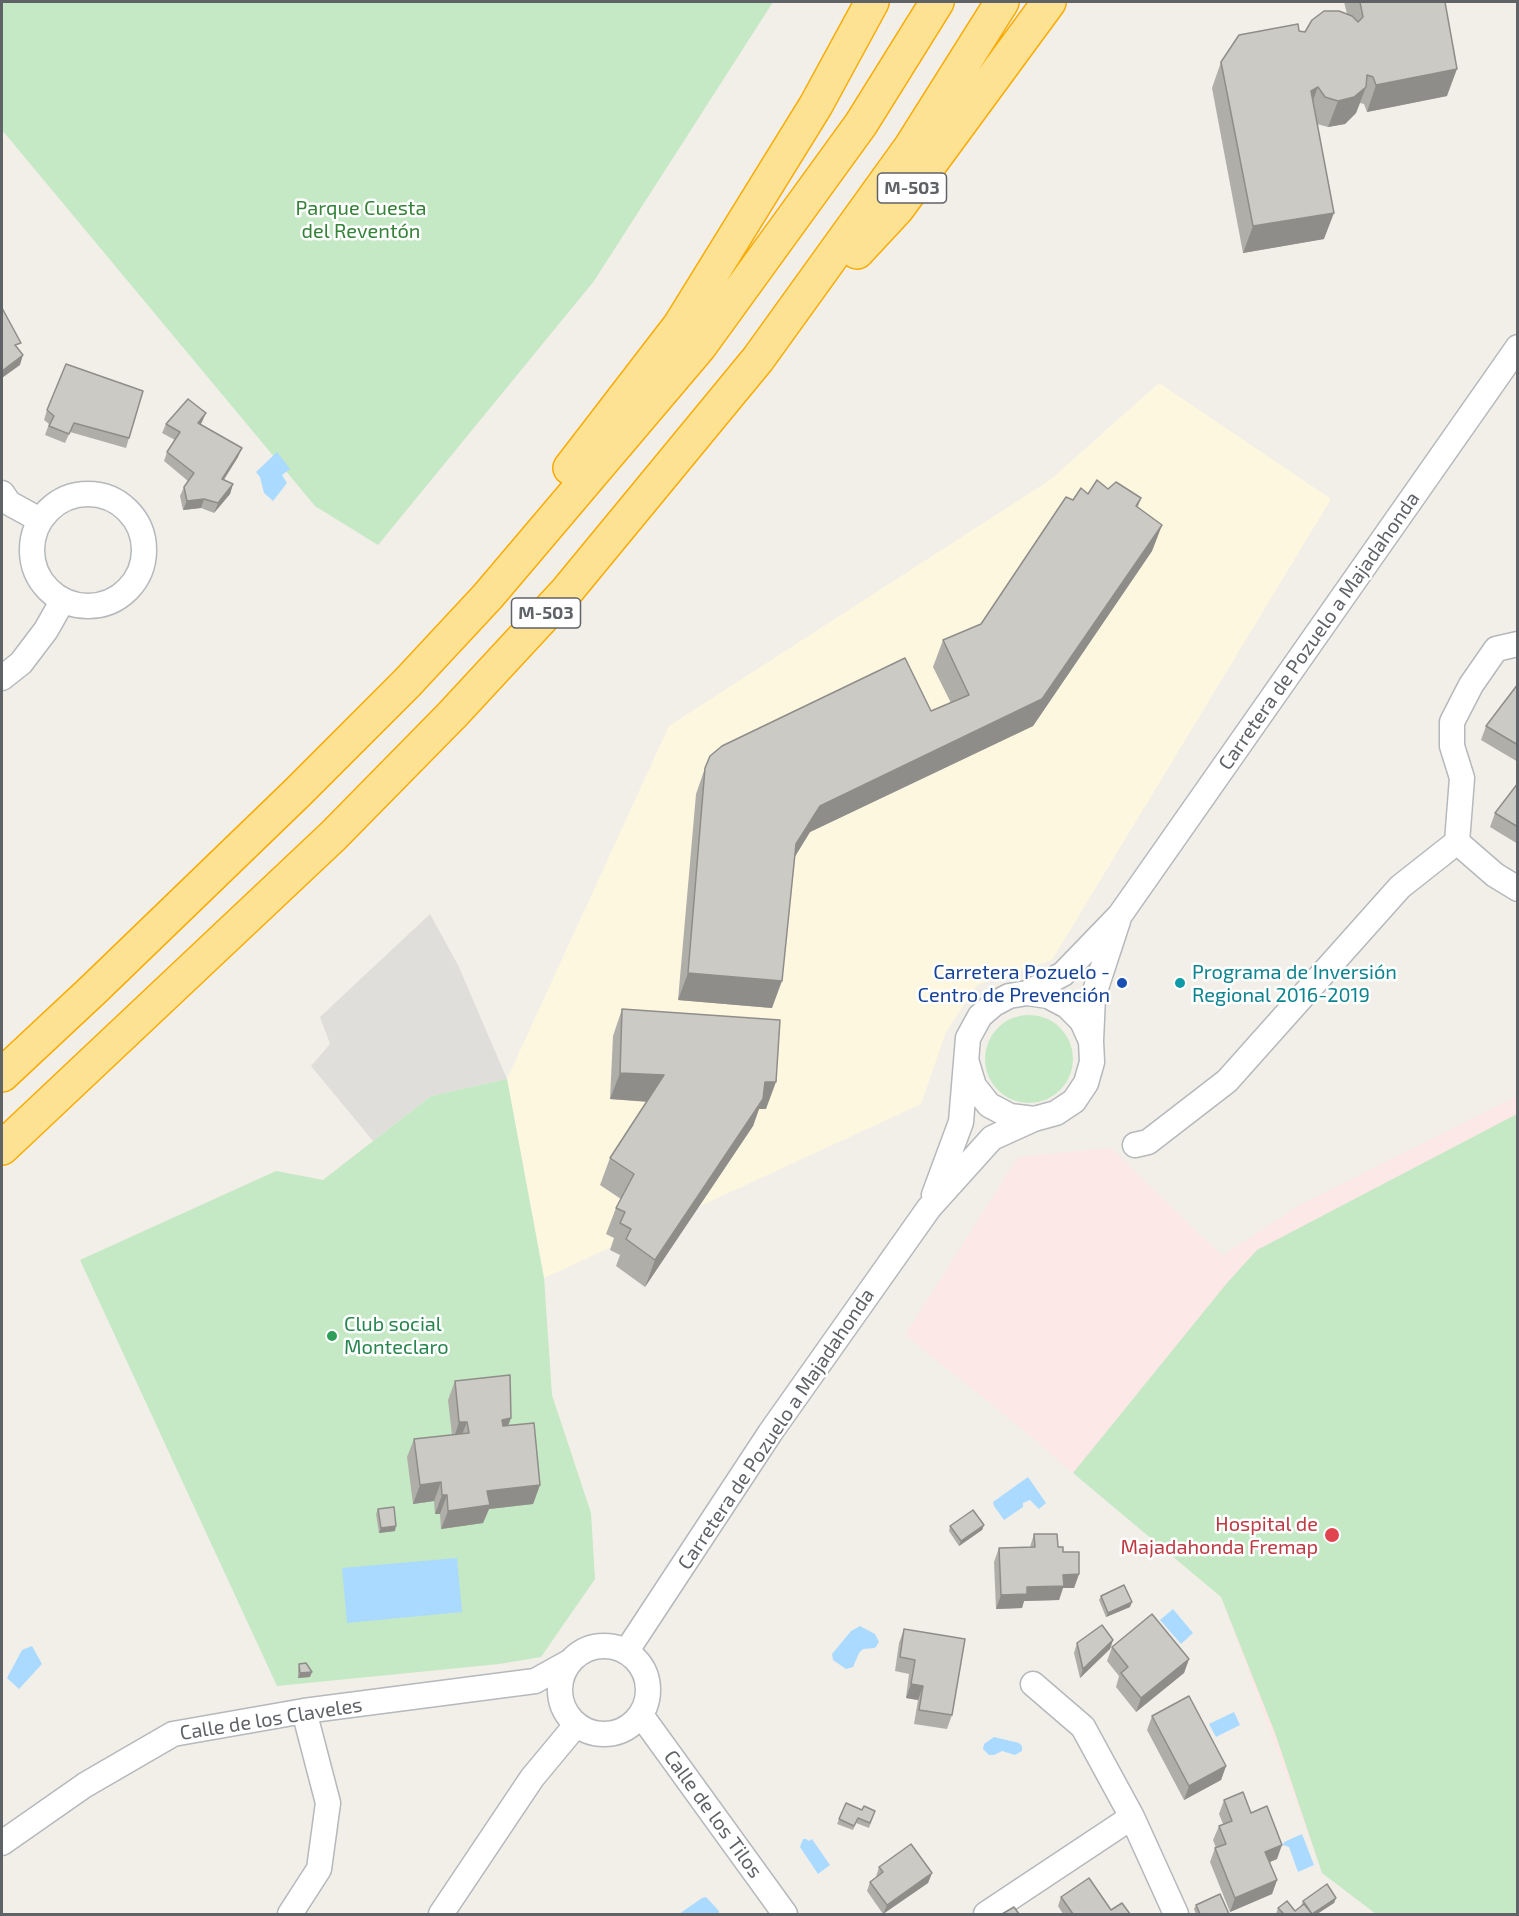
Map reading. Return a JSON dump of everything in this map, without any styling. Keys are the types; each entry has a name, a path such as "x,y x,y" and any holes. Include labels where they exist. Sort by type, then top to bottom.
{"highway":[{"path":"488,596 575,461 680,325 816,105 872,2"},
{"name":"M-503","path":"2,1075 298,792 407,683 488,596 700,346 861,124 937,2"},
{"name":"M-503","path":"758,359 910,148 1002,2"},
{"name":"M-503","path":"2,1148 333,836 452,715 566,591 758,359 897,209 1049,2"}],"street":[{"name":"Carretera de Pozuelo a Majadahonda","path":"1027,993 1063,974 1120,915 1518,347"},
{"path":"2,493 9,503 40,520"},
{"path":"87,493 105,496 122,504 135,518 143,535 145,553 140,571 131,587 116,599 99,606 80,606 63,600 48,589 37,574 32,556 33,538 40,520 52,506 68,497 87,493"},
{"path":"2,678 21,663 46,630 63,600"},
{"path":"1135,1145 1148,1142 1227,1081 1400,887 1457,842 1462,778 1452,746 1452,722 1471,685 1496,649 1518,644"},
{"path":"1457,842 1495,875 1518,889"},
{"name":"Carretera de Pozuelo a Majadahonda","path":"1090,1041 1093,997 1120,915"},
{"path":"1027,993 1048,996 1067,1006 1082,1021 1090,1041 1092,1062 1086,1083 1074,1101 1056,1113 1034,1119 1010,1116 989,1105 974,1086 967,1063 968,1038 980,1016 994,1004 1009,996 1027,993"},
{"name":"Carretera de Pozuelo a Majadahonda","path":"929,1208 961,1122 967,1063"},
{"name":"Carretera de Pozuelo a Majadahonda","path":"626,1652 770,1433 929,1208 992,1138 1034,1119"},
{"path":"597,1647 612,1647 626,1652 637,1661 645,1673 648,1687 647,1702 641,1715 631,1726 611,1734 589,1732 576,1725 567,1715 560,1696 563,1674 571,1661 583,1652 597,1647"},
{"name":"Calle de los Claveles","path":"2,1843 85,1785 173,1734 304,1711 535,1681 571,1661"},
{"path":"535,1681 560,1696"},
{"path":"1033,1684 1083,1727 1132,1817 1176,1914"},
{"path":"290,1914 319,1869 328,1803 304,1711"},
{"name":"Calle de los Tilos","path":"641,1715 785,1914"},
{"path":"441,1914 532,1778 576,1725"},
{"path":"986,1914 1132,1817"}],"shaded area":[{"path":"1159,383 1331,499 1052,960 977,985 946,1032 921,1104 544,1278 507,1079 669,726 1050,480"},
{"path":"430,914 458,965 507,1079 431,1096 373,1141 311,1066 330,1044 320,1017"},
{"name":"Hospital de Majadahonda Fremap","path":"1517,1096 1517,1914 1376,1914 1322,1873 1221,1597 1026,1432 905,1335 1018,1157 1111,1148 1222,1256 1300,1205"}],"green space":[{"name":"Parque Cuesta del Reventón","path":"2,2 773,2 594,281 378,545 315,506 2,130"},
{"path":"1029,1015 1046,1019 1060,1028 1069,1042 1073,1059 1069,1076 1060,1090 1046,1099 1029,1103 1012,1099 998,1090 989,1076 985,1059 989,1042 998,1028 1012,1019"},
{"name":"Club social Monteclaro","path":"507,1079 544,1278 552,1395 591,1513 595,1579 541,1657 499,1664 277,1686 80,1260 276,1171 323,1180 431,1096"},
{"name":"Hospital de Majadahonda Fremap","path":"1517,1114 1517,1914 1376,1914 1322,1873 1275,1733 1221,1597 1073,1473 1227,1283 1257,1250"}],"water":[{"path":"277,452 290,469 282,475 287,483 273,501 264,493 260,477 256,472"},
{"path":"1028,1477 1046,1503 1039,1509 1030,1500 1023,1503 1023,1507 1004,1520 993,1502"},
{"path":"457,1558 462,1612 347,1623 342,1568"},
{"path":"1173,1609 1193,1633 1181,1644 1160,1620"},
{"path":"860,1626 875,1634 879,1642 875,1648 863,1649 853,1667 846,1669 833,1660 832,1654 851,1631"},
{"path":"32,1646 42,1664 19,1689 7,1678 22,1650"},
{"path":"1234,1712 1240,1725 1216,1737 1209,1724"},
{"path":"994,1737 1019,1743 1022,1751 1015,1755 1002,1751 989,1755 983,1749 984,1744"},
{"path":"1302,1834 1314,1865 1298,1872 1289,1847 1283,1845 1284,1842"},
{"path":"803,1839 809,1841 812,1839 830,1865 818,1874 800,1847"},
{"path":"706,1897 719,1911 719,1914 679,1914 702,1898"}],"building":[{"path":"1360,2 1445,2 1457,69 1376,85 1373,77 1367,75 1366,87 1354,97 1338,101 1325,97 1318,87 1311,91 1334,213 1253,226 1221,62 1239,35 1298,24 1299,31 1305,32 1312,20 1324,11 1339,11 1352,16 1358,22 1363,17"},
{"path":"2,308 21,343 15,345 23,355 2,371"},
{"path":"66,364 143,391 129,438 74,423 69,434 49,426 54,416 47,410"},
{"path":"188,399 206,413 198,423 242,448 222,479 233,484 218,503 204,499 187,501 184,487 194,473 167,452 180,432 166,424"},
{"path":"1097,480 1108,489 1116,482 1141,498 1136,506 1162,525 1042,699 820,806 796,844 782,981 688,973 705,768 710,756 722,746 905,658 931,711 969,695 943,640 981,624 1066,497 1073,500 1081,488 1088,494"},
{"path":"1518,684 1518,745 1486,726"},
{"path":"1518,783 1518,827 1495,813"},
{"path":"622,1009 780,1020 776,1082 765,1082 763,1099 655,1260 626,1239 631,1229 620,1223 625,1212 616,1208 634,1174 610,1158 664,1075 620,1073"},
{"path":"510,1375 511,1418 502,1420 503,1426 534,1423 540,1485 487,1491 490,1505 448,1511 447,1495 442,1495 441,1482 420,1485 414,1439 469,1433 467,1422 459,1422 455,1381"},
{"path":"394,1507 396,1526 381,1528 378,1509"},
{"path":"973,1510 984,1525 961,1541 950,1526"},
{"path":"1034,1534 1057,1534 1058,1547 1063,1547 1063,1552 1079,1552 1079,1574 1063,1575 1064,1586 1027,1587 1027,1594 1001,1595 999,1548 1035,1547"},
{"path":"1124,1585 1132,1602 1108,1613 1101,1596"},
{"path":"1152,1614 1189,1659 1141,1698 1121,1673 1128,1667 1112,1647"},
{"path":"1102,1625 1113,1640 1083,1669 1077,1643"},
{"path":"904,1629 965,1639 952,1715 919,1710 923,1686 911,1684 915,1660 900,1657"},
{"path":"306,1663 312,1672 300,1673 299,1664"},
{"path":"1189,1696 1226,1766 1189,1786 1152,1716"},
{"path":"1243,1792 1251,1813 1267,1806 1282,1845 1265,1852 1277,1880 1235,1898 1215,1848 1226,1844 1219,1826 1232,1821 1224,1800"},
{"path":"846,1803 862,1810 864,1806 875,1811 870,1823 858,1818 854,1826 839,1819"},
{"path":"911,1844 932,1873 887,1905 870,1882 883,1872 879,1867"},
{"path":"1089,1878 1111,1910 1122,1903 1130,1914 1073,1914 1061,1897"},
{"path":"1327,1884 1336,1898 1312,1914 1303,1901"},
{"path":"1220,1894 1229,1914 1200,1914 1196,1905"},
{"path":"1287,1901 1295,1911 1304,1904 1312,1914 1284,1914 1278,1908"},
{"path":"1014,1907 1019,1914 1002,1914"}],"place":[{"name":"Carretera Pozuelo - Centro de Prevención","path":"1122,983"},
{"name":"Programa de Inversión Regional 2016-2019","path":"1180,983"},
{"name":"Club social Monteclaro","path":"332,1336"},
{"name":"Hospital de Majadahonda Fremap","path":"1332,1535"}]}
